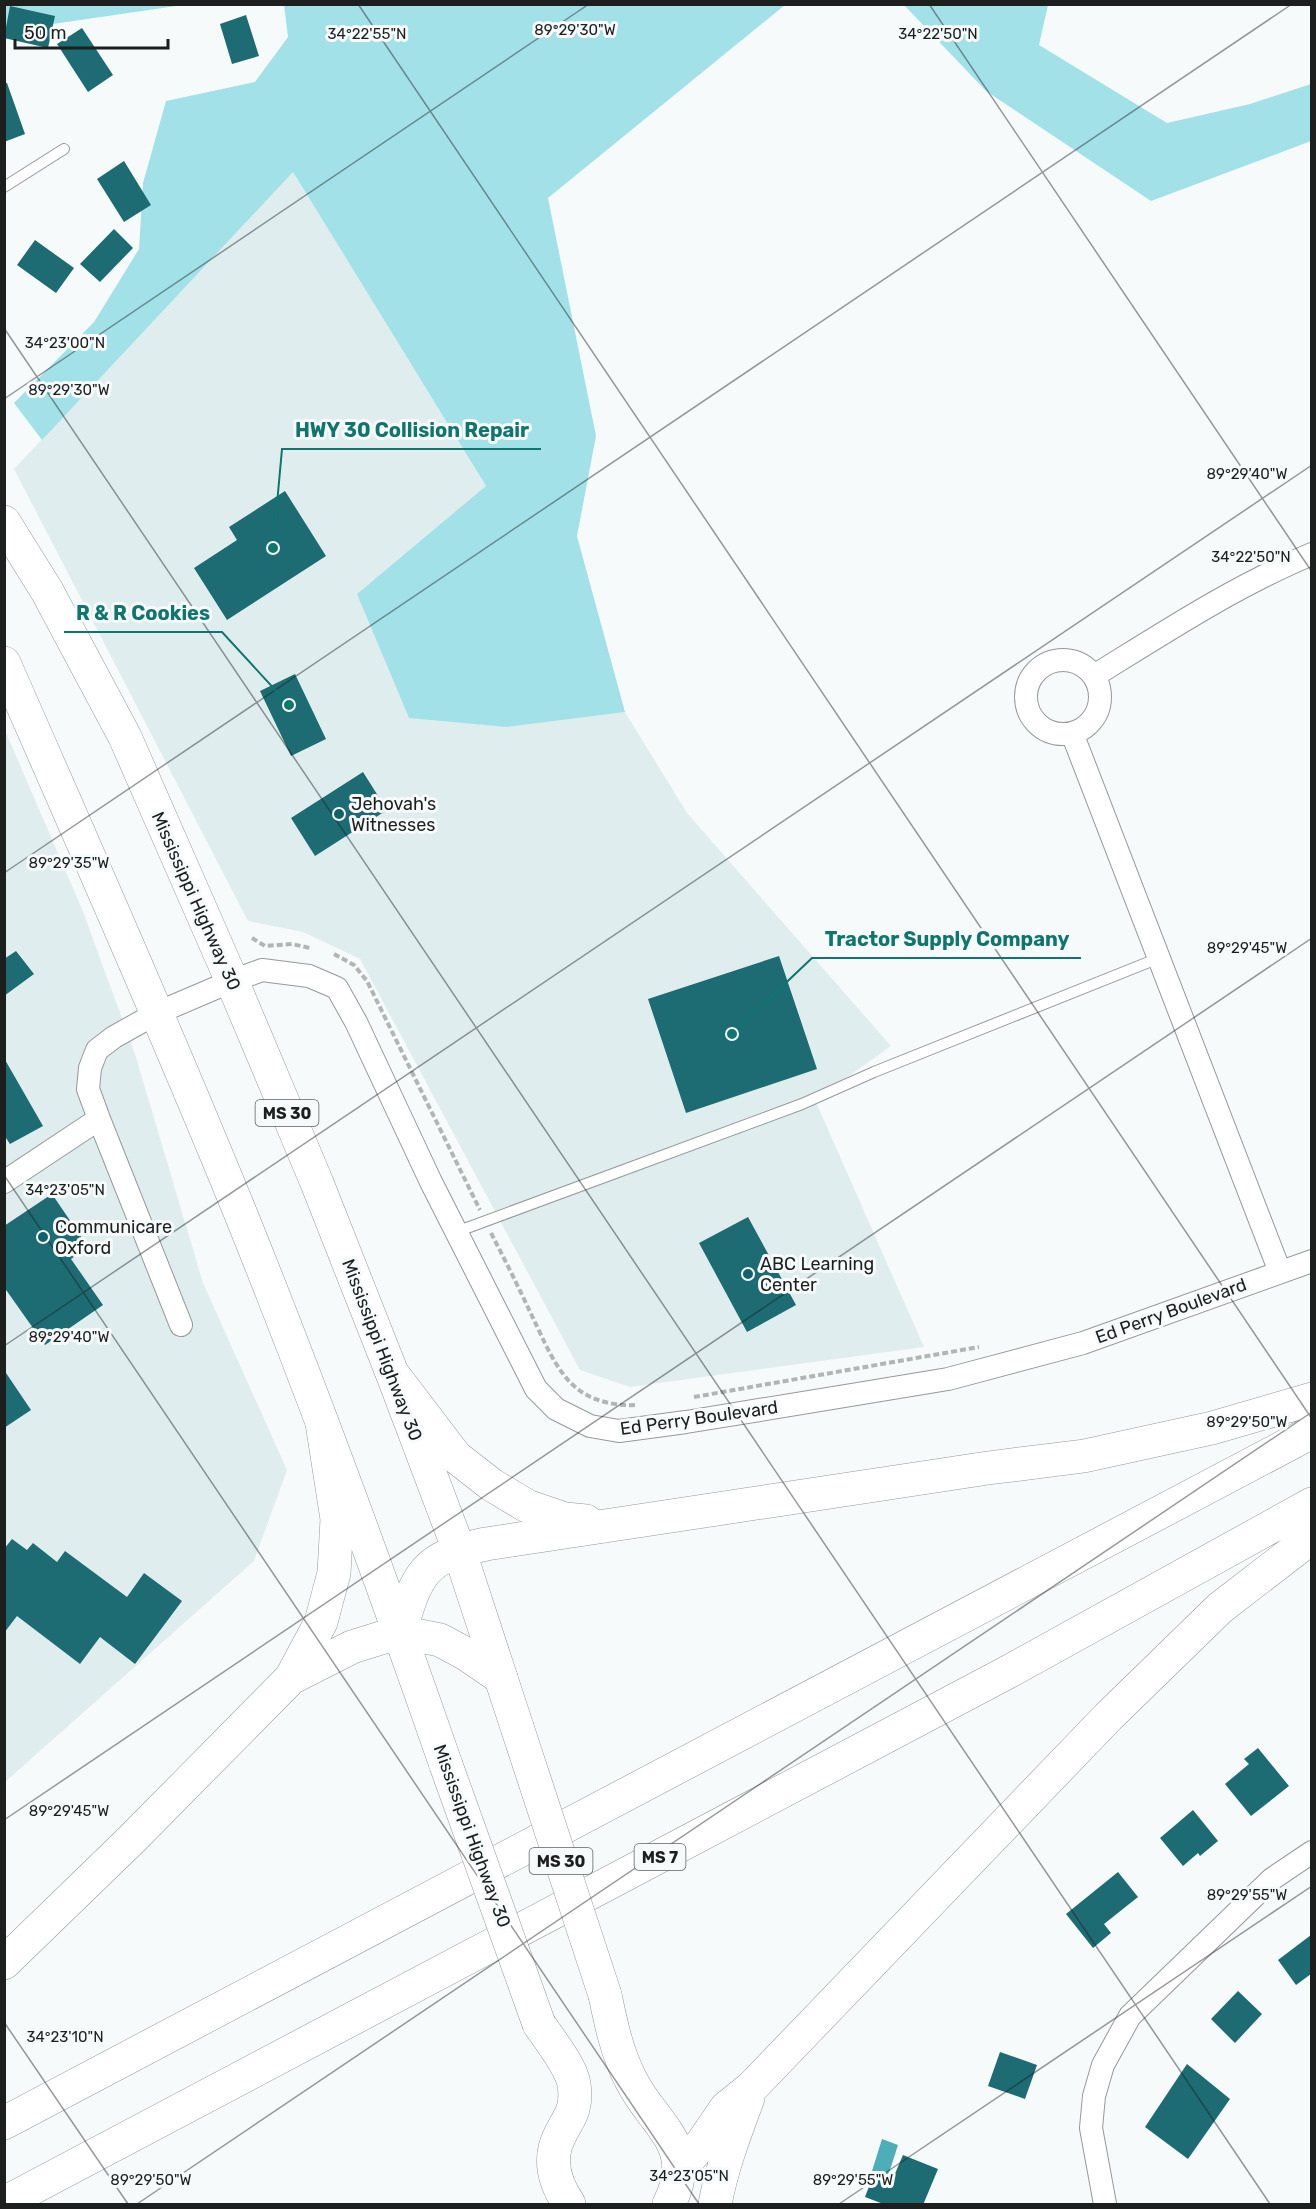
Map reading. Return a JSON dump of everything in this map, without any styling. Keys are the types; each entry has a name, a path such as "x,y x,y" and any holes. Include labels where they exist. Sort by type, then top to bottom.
{"main road":[{"name":"Mississippi Highway 30","path":"6,527 47,591 125,737 317,1183 459,1550 606,1995 615,2042 631,2082 675,2145 678,2172 675,2191 669,2205"},
{"name":"Mississippi Highway 30","path":"4,663 157,1013 243,1219 400,1632 539,2025 558,2051 574,2082 574,2110 555,2148 554,2172 560,2191 569,2205"},
{"path":"392,1373 456,1457 492,1485 527,1506 565,1519 615,1524"},
{"path":"400,1632 412,1592 425,1571 442,1557 459,1550 615,1524 988,1468 1084,1456 1212,1428 1311,1399"},
{"path":"4,1963 132,1839 291,1678 321,1622 334,1573 337,1519 322,1423"},
{"path":"4,2123 1311,1432"},
{"name":"MS 7","path":"4,2203 997,1678 1311,1504"},
{"path":"678,2172 726,2108 752,2087 1116,1710 1220,1608 1311,1537"},
{"path":"291,1678 352,1647 400,1632 440,1640 466,1654 501,1678"},
{"path":"715,2205 719,2183 733,2138 752,2087"}],"street":[{"path":"1094,676 1269,572 1311,554"},
{"path":"1065,659 1076,662 1094,676 1099,687 1098,711 1083,729 1072,733 1053,733 1036,723 1028,713 1025,700 1026,687 1036,670 1053,660 1065,659"},
{"path":"1072,733 1280,1272"},
{"name":"Ed Perry Boulevard","path":"181,1325 88,1089 90,1068 97,1050 114,1037 157,1013 262,970 309,975 337,988 356,1022 456,1232 536,1389 556,1409 590,1426 619,1431 948,1379 1083,1343 1311,1261"},
{"path":"4,1182 99,1119"},
{"path":"1105,2205 1091,2128 1094,2096 1103,2065 1131,2016 1272,1879 1311,1852"}],"lane":[{"path":"4,188 64,149"},
{"path":"456,1232 802,1104 874,1072 1159,958"}],"path":[{"path":"252,938 265,946 292,944 310,948"},
{"path":"740,1388 986,1345"}],"shaded area":[{"path":"5,5 183,5 5,31"},
{"path":"284,5 785,5 548,198 596,436 577,536 625,712 507,727 409,718 357,594 486,486 293,172 42,440 14,403 94,322 139,249 143,183 166,101 255,82 288,37"},
{"path":"904,5 1048,5 1039,45 1167,123 1250,104 1311,84 1311,141 1151,201 986,91"},
{"path":"293,172 687,813 891,1046 815,1100 924,1347 630,1387 580,1370 360,959 303,932 248,921 14,469"},
{"path":"4,728 82,909 135,1054 203,1283 287,1470 254,1561 5,1782"},
{"path":"882,2139 898,2145 888,2176 872,2171"}],"building":[{"path":"10,6 55,16 48,48 4,38"},
{"path":"246,15 259,56 232,64 220,24"},
{"path":"82,28 113,75 88,92 57,44"},
{"path":"4,83 7,83 25,134 4,142"},
{"path":"124,161 151,205 124,222 97,179"},
{"path":"114,229 133,248 100,282 80,264"},
{"path":"35,240 74,268 56,293 17,265"},
{"path":"285,491 326,556 227,620 194,568 237,540 229,527"},
{"path":"295,674 326,739 291,756 260,691"},
{"name":"Jehovah's Witnesses","path":"363,772 387,810 315,856 291,818"},
{"path":"16,951 34,974 4,996 4,959"},
{"path":"779,956 817,1069 686,1113 648,999"},
{"path":"4,1058 43,1126 10,1144 4,1135"},
{"path":"52,1194 88,1247 71,1259 103,1305 45,1345 4,1287 4,1226"},
{"name":"ABC Learning Center","path":"748,1217 796,1305 747,1332 699,1243"},
{"path":"4,1370 31,1410 4,1428"},
{"path":"12,1539 27,1550 33,1543 57,1562 65,1551 127,1597 144,1573 182,1601 135,1664 100,1637 80,1664 17,1616 4,1633 4,1549"},
{"path":"1258,1748 1289,1786 1251,1816 1225,1784 1249,1764 1244,1759"},
{"path":"1193,1810 1218,1841 1200,1856 1198,1853 1183,1866 1160,1838"},
{"path":"1118,1872 1138,1897 1104,1924 1111,1933 1093,1948 1066,1914"},
{"path":"1311,1935 1311,1974 1296,1985 1278,1960"},
{"path":"1238,1991 1262,2014 1235,2043 1211,2019"},
{"path":"1000,2052 1037,2065 1025,2099 988,2086"},
{"path":"1187,2064 1230,2099 1188,2159 1145,2127"},
{"path":"903,2155 938,2169 923,2205 886,2205 865,2197 873,2176 891,2183"}],"place":[{"name":"HWY 30 Collision Repair","path":"273,548"},
{"name":"R & R Cookies","path":"289,705"},
{"name":"Jehovah's Witnesses","path":"339,814"},
{"name":"Tractor Supply Company","path":"732,1034"},
{"name":"Communicare Oxford","path":"43,1237"},
{"name":"ABC Learning Center","path":"748,1274"}]}
